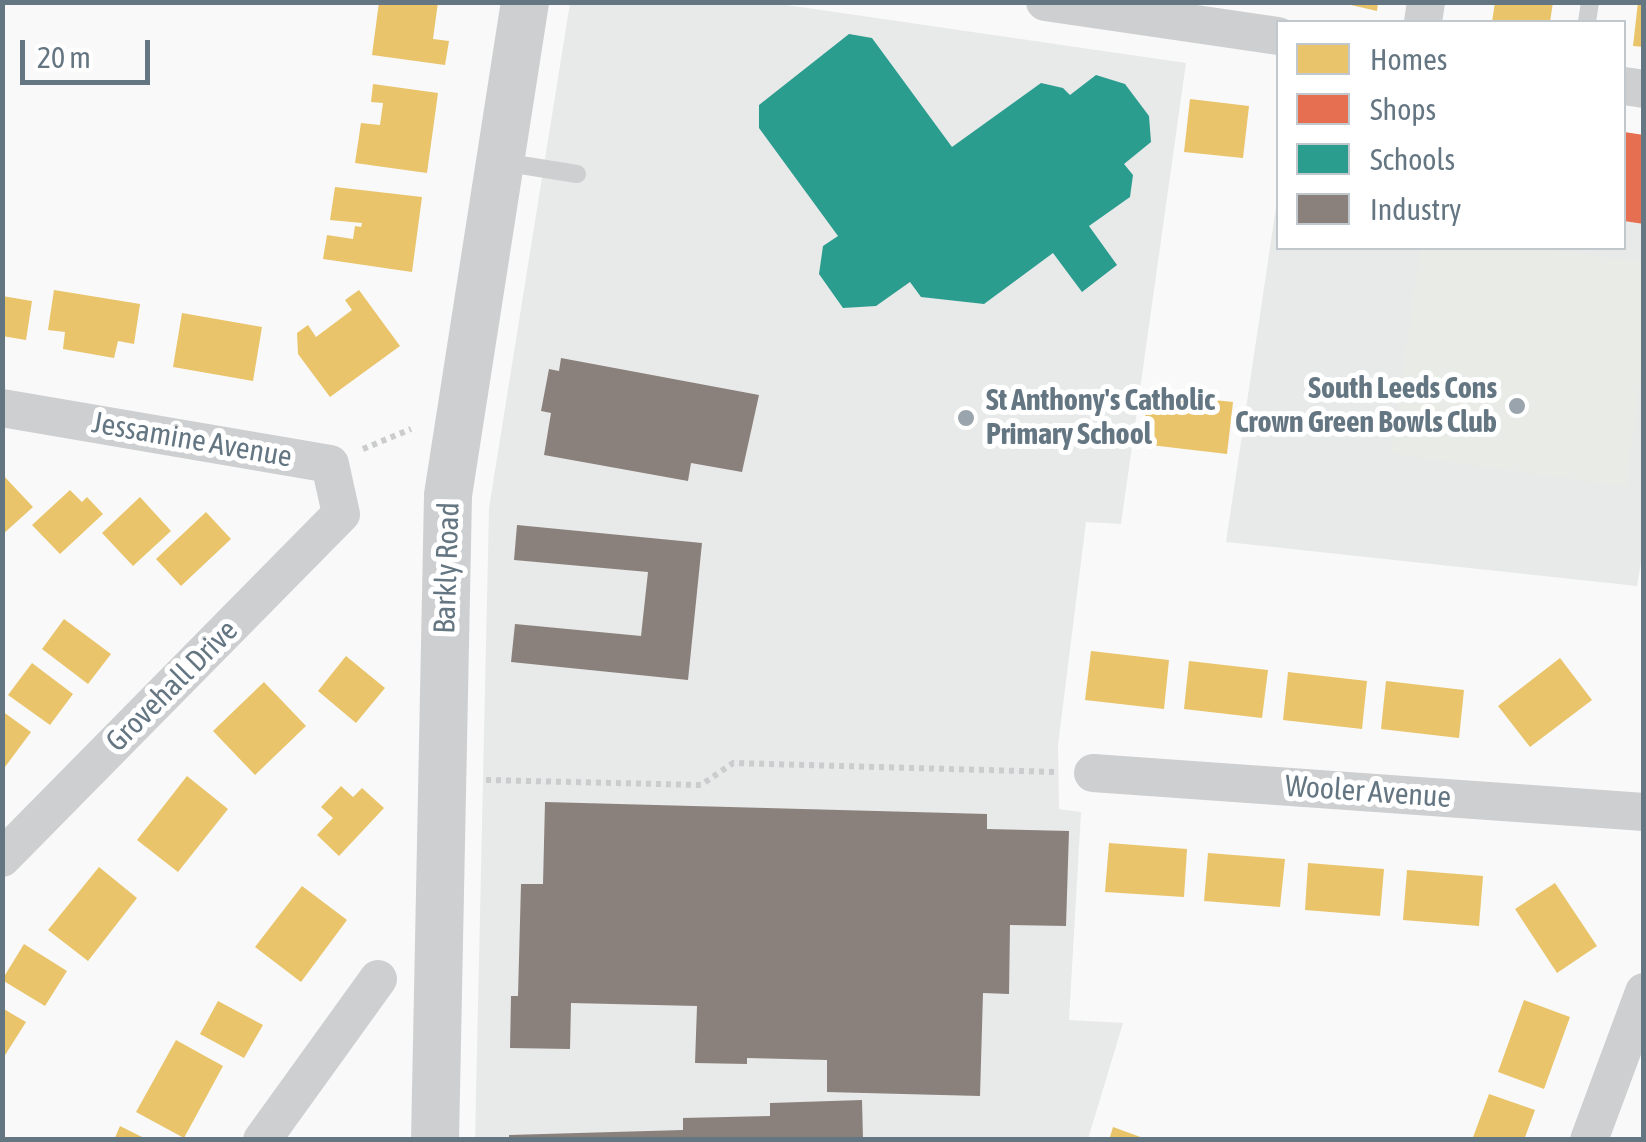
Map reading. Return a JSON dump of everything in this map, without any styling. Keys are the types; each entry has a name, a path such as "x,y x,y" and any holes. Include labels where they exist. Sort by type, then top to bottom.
{"street":[{"name":"Barkly Road","path":"435,1140 448,496 526,2"},
{"path":"1049,3 1226,16 1276,35"},
{"name":"Jessamine Avenue","path":"2,408 330,464 341,514"},
{"name":"Grovehall Drive","path":"2,858 341,514"},
{"name":"Wooler Avenue","path":"1093,773 1642,800"},
{"path":"262,1140 378,979"},
{"path":"1589,1140 1644,992"}],"lane":[{"path":"501,162 577,174"}],"path":[{"path":"330,464 462,407"},
{"path":"443,779 702,785 733,763 1093,773"}],"shaded area":[{"path":"570,3 773,3 1186,63 1121,524 1086,522 1058,745 1059,809 1081,812 1069,1020 1123,1023 1088,1139 475,1140 489,508"},
{"path":"1626,132 1643,135 1644,545 1637,586 1226,542 1276,207 1276,250 1626,250"},
{"name":"South Leeds Cons Crown Green Bowls Club","path":"1420,250 1556,250 1643,262 1643,359 1626,487 1391,454"}],"building: Homes":[{"path":"379,2 438,2 433,39 449,41 445,65 372,55"},
{"path":"1338,2 1378,2 1377,11"},
{"path":"1495,2 1553,2 1550,20 1492,20"},
{"path":"1638,2 1644,2 1644,47 1633,46"},
{"path":"373,84 438,93 427,173 355,163 361,123 380,125 383,103 371,102"},
{"path":"1190,99 1249,106 1243,158 1184,152"},
{"path":"335,187 422,197 412,272 323,259 327,235 353,239 355,226 361,227 362,223 330,220"},
{"path":"54,290 140,304 134,344 118,341 114,358 63,349 65,332 48,330"},
{"path":"359,290 400,346 330,397 298,354 297,333 308,325 316,337 352,310 345,300"},
{"path":"2,296 32,301 26,340 2,336"},
{"path":"182,313 262,327 253,381 173,367"},
{"path":"1148,393 1233,402 1227,454 1142,444"},
{"path":"2,474 33,507 2,535"},
{"path":"70,490 82,502 87,497 103,514 60,554 32,525"},
{"path":"140,497 171,531 133,566 102,533"},
{"path":"206,512 231,539 181,586 156,559"},
{"path":"64,619 111,654 88,684 42,649"},
{"path":"1091,651 1169,660 1164,709 1085,700"},
{"path":"346,656 385,688 356,723 318,691"},
{"path":"1560,658 1592,700 1530,747 1498,706"},
{"path":"1189,661 1268,670 1262,718 1184,709"},
{"path":"32,663 73,694 50,725 8,695"},
{"path":"1288,672 1367,681 1362,729 1283,720"},
{"path":"1386,681 1464,690 1459,738 1381,729"},
{"path":"264,682 306,726 255,775 213,731"},
{"path":"2,711 31,732 2,771"},
{"path":"187,776 228,809 178,872 137,840"},
{"path":"341,786 353,797 362,788 384,808 339,856 317,835 333,818 321,807"},
{"path":"1109,843 1187,849 1184,897 1105,892"},
{"path":"1208,853 1285,859 1280,907 1204,901"},
{"path":"1308,863 1384,869 1380,916 1305,910"},
{"path":"99,867 137,898 88,961 48,930"},
{"path":"1407,870 1483,876 1479,926 1403,920"},
{"path":"1555,883 1597,946 1557,973 1515,909"},
{"path":"302,886 347,920 301,982 255,947"},
{"path":"24,944 67,971 45,1006 2,980"},
{"path":"1524,1000 1570,1017 1544,1089 1498,1072"},
{"path":"218,1001 263,1025 244,1058 200,1034"},
{"path":"2,1008 26,1022 2,1060"},
{"path":"176,1040 223,1066 184,1138 136,1112"},
{"path":"1489,1094 1535,1110 1524,1140 1472,1140"},
{"path":"120,1126 148,1140 114,1140"},
{"path":"1113,1127 1146,1139 1146,1140 1109,1140"}],"building: Shops":[{"path":"1626,132 1644,135 1644,224 1626,221"}],"building: Schools":[{"path":"849,34 872,38 952,147 1041,83 1063,88 1070,95 1096,75 1125,84 1149,116 1151,142 1124,164 1133,175 1130,197 1089,226 1117,265 1082,292 1053,253 984,304 921,297 910,282 876,306 843,308 819,274 823,246 838,236 759,128 759,105"}],"building: Industry":[{"path":"561,358 759,395 742,472 691,463 688,481 544,455 551,413 541,411 549,369 559,371"},
{"path":"517,525 702,543 688,680 511,662 515,624 641,636 648,572 514,560"},
{"path":"545,802 987,814 987,829 1069,831 1066,926 1010,925 1009,994 983,993 980,1096 827,1092 827,1060 747,1058 747,1064 695,1063 697,1006 571,1003 570,1049 510,1048 511,996 518,996 521,884 543,884"},
{"path":"862,1100 863,1140 509,1140 509,1135 683,1130 683,1118 770,1116 770,1103"}],"place":[{"name":"South Leeds Cons Crown Green Bowls Club","path":"1517,406"},
{"name":"St Anthony's Catholic Primary School","path":"966,418"}]}
